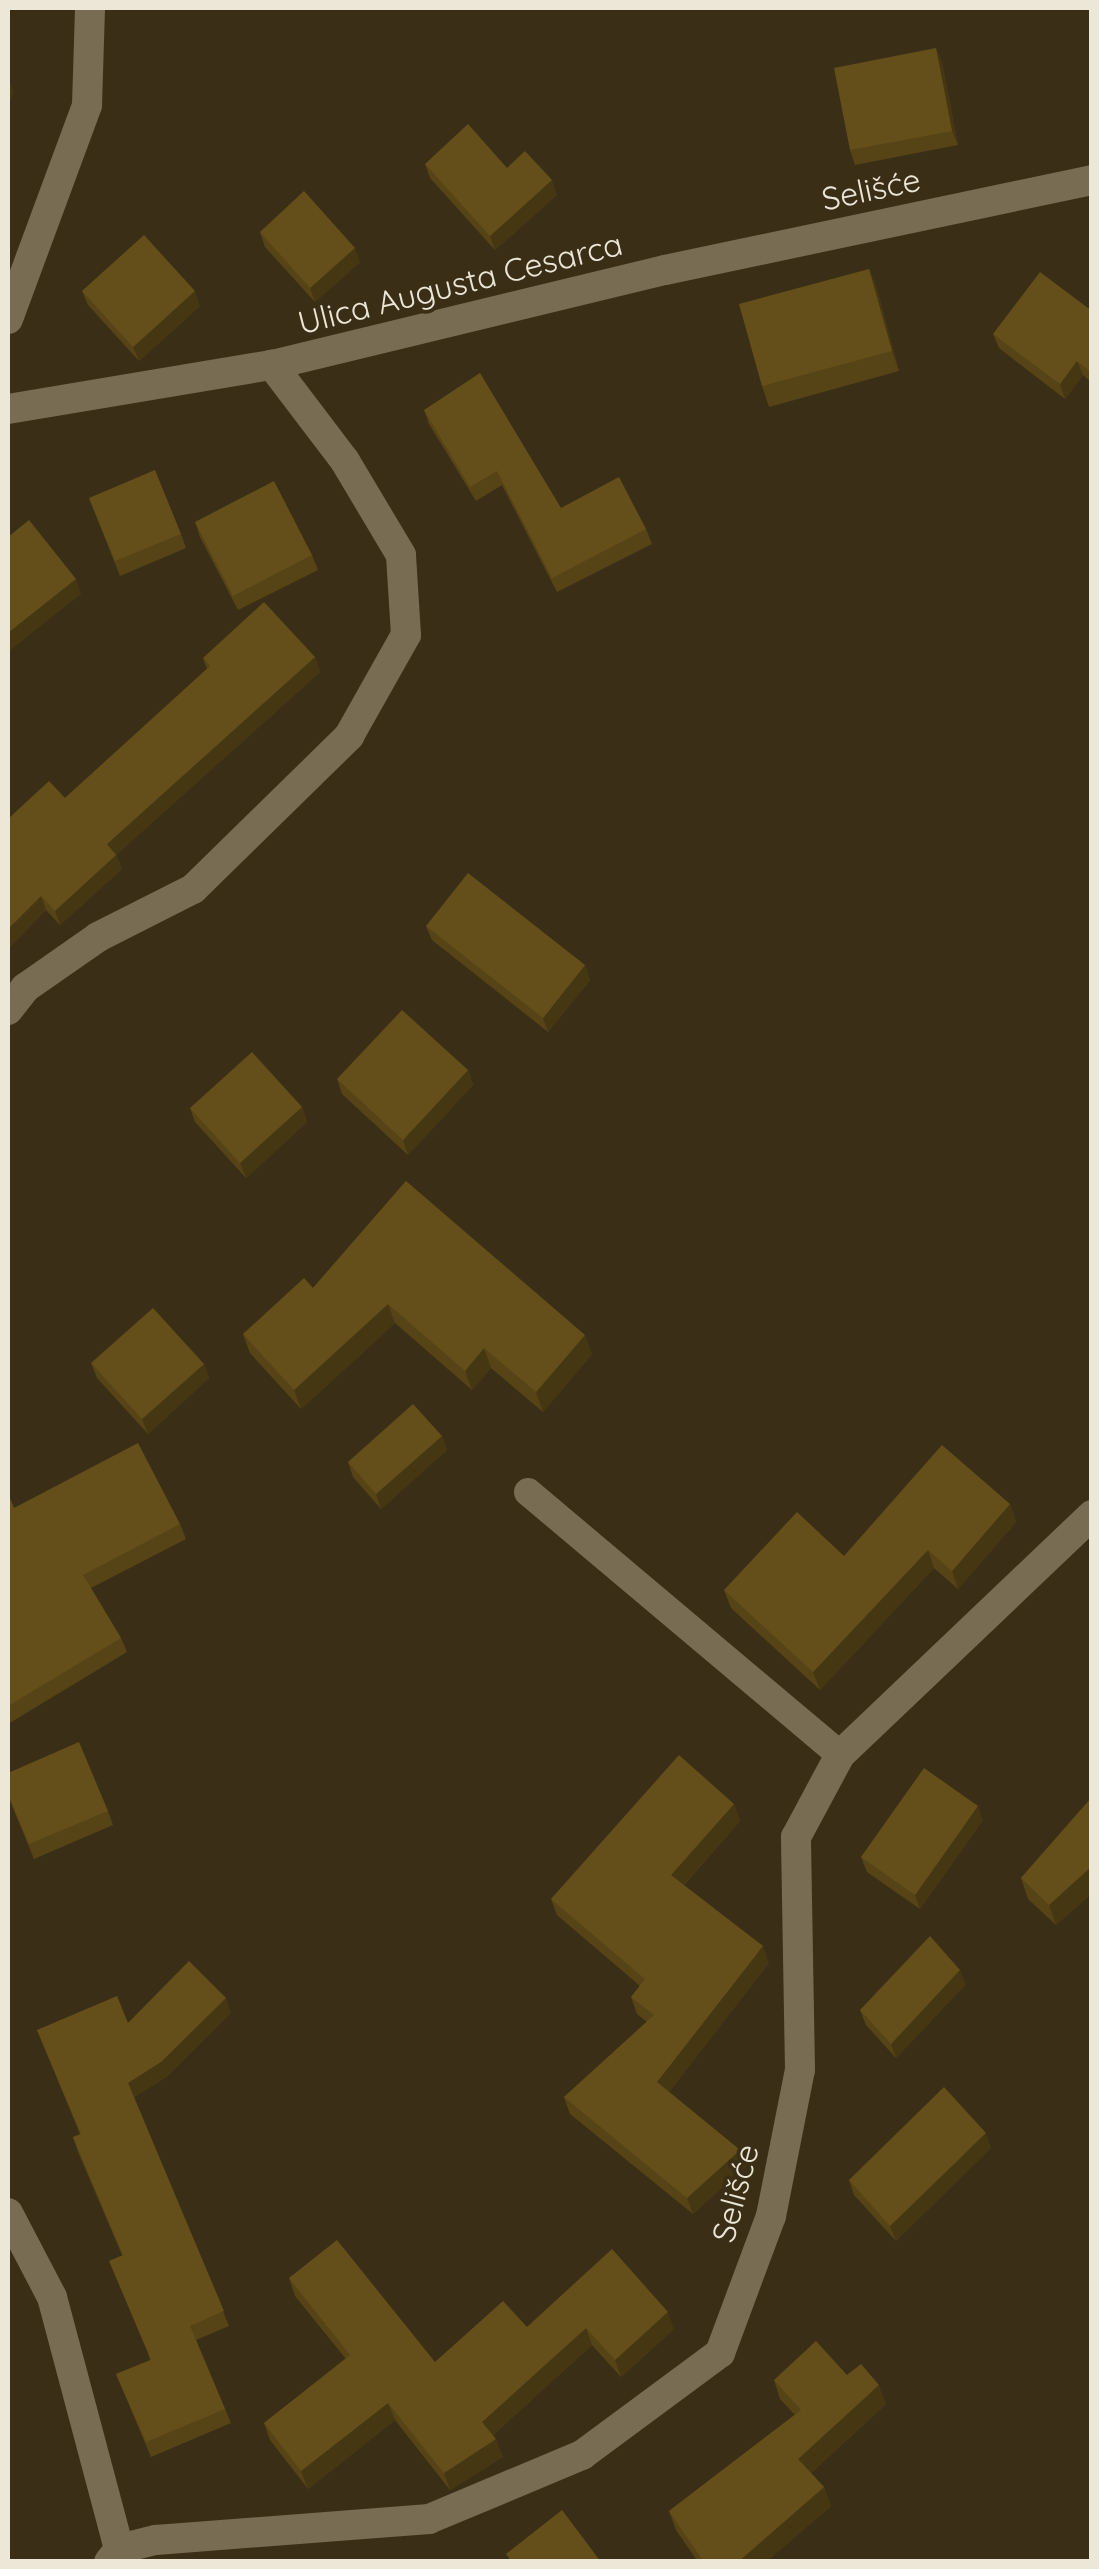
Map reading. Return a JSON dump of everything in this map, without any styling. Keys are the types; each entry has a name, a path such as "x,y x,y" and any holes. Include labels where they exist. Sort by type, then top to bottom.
{"street":[{"path":"8,319 87,105 90,8"},
{"name":"Selišće","path":"665,270 1092,180"},
{"name":"Ulica Augusta Cesarca","path":"8,409 272,365 665,270"},
{"name":"Ulica Augusta Cesarca","path":"8,1010 26,988 98,936 193,889 349,736 406,634 401,556 345,461 272,365"},
{"name":"Selišće","path":"8,2213 52,2297 114,2555 156,2540 429,2519 582,2456 720,2352 771,2216 800,2070 796,1836 840,1755 1092,1515"}],"lane":[{"path":"528,1492 840,1755"}],"building":[{"path":"936,48 952,131 850,150 834,68"},
{"path":"468,124 507,168 525,151 552,180 490,236 425,164"},
{"path":"304,191 355,248 310,288 260,232"},
{"path":"144,235 195,291 133,347 82,291"},
{"path":"869,269 892,351 762,386 739,304"},
{"path":"1040,272 1092,311 1092,373 1077,361 1060,384 993,334"},
{"path":"480,373 561,508 619,477 646,529 552,578 497,471 470,487 424,410"},
{"path":"155,470 181,534 115,561 89,498"},
{"path":"274,481 312,555 233,596 195,522"},
{"path":"29,520 76,579 8,633 8,537"},
{"path":"264,602 315,657 107,844 116,855 55,911 41,896 8,929 8,819 49,781 65,798 210,666 203,658"},
{"path":"468,873 585,965 543,1018 426,926"},
{"path":"402,1010 468,1070 403,1140 337,1079"},
{"path":"252,1052 302,1107 240,1163 190,1108"},
{"path":"406,1181 585,1335 536,1392 484,1348 465,1371 388,1304 294,1390 243,1334 304,1278 313,1288"},
{"path":"153,1308 204,1364 142,1419 91,1363"},
{"path":"413,1404 442,1436 376,1494 348,1462"},
{"path":"138,1443 180,1524 83,1575 121,1638 8,1706 8,1494 14,1508"},
{"path":"942,1445 1010,1504 952,1571 928,1550 813,1672 724,1590 797,1512 844,1556"},
{"path":"79,1742 108,1811 29,1844 8,1794 8,1773"},
{"path":"679,1755 734,1804 671,1875 763,1946 657,2082 740,2150 687,2198 564,2097 654,2015 631,1997 645,1979 551,1899"},
{"path":"924,1768 978,1806 915,1895 861,1857"},
{"path":"1092,1797 1092,1866 1049,1905 1021,1878"},
{"path":"930,1936 960,1970 891,2044 860,2010"},
{"path":"189,1961 226,1998 161,2062 128,2083 224,2311 190,2326 225,2409 146,2442 116,2374 151,2360 109,2261 123,2255 73,2137 81,2134 37,2030 117,1996 128,2023"},
{"path":"944,2087 986,2133 890,2226 849,2180"},
{"path":"337,2240 435,2362 503,2301 527,2327 612,2249 668,2312 615,2360 586,2328 482,2422 496,2439 444,2473 388,2403 301,2471 264,2423 350,2355 289,2278"},
{"path":"816,2341 847,2375 861,2364 879,2385 798,2459 824,2487 738,2562 704,2562 669,2511 801,2410 774,2380"},
{"path":"562,2510 601,2562 512,2562 506,2554"}]}
